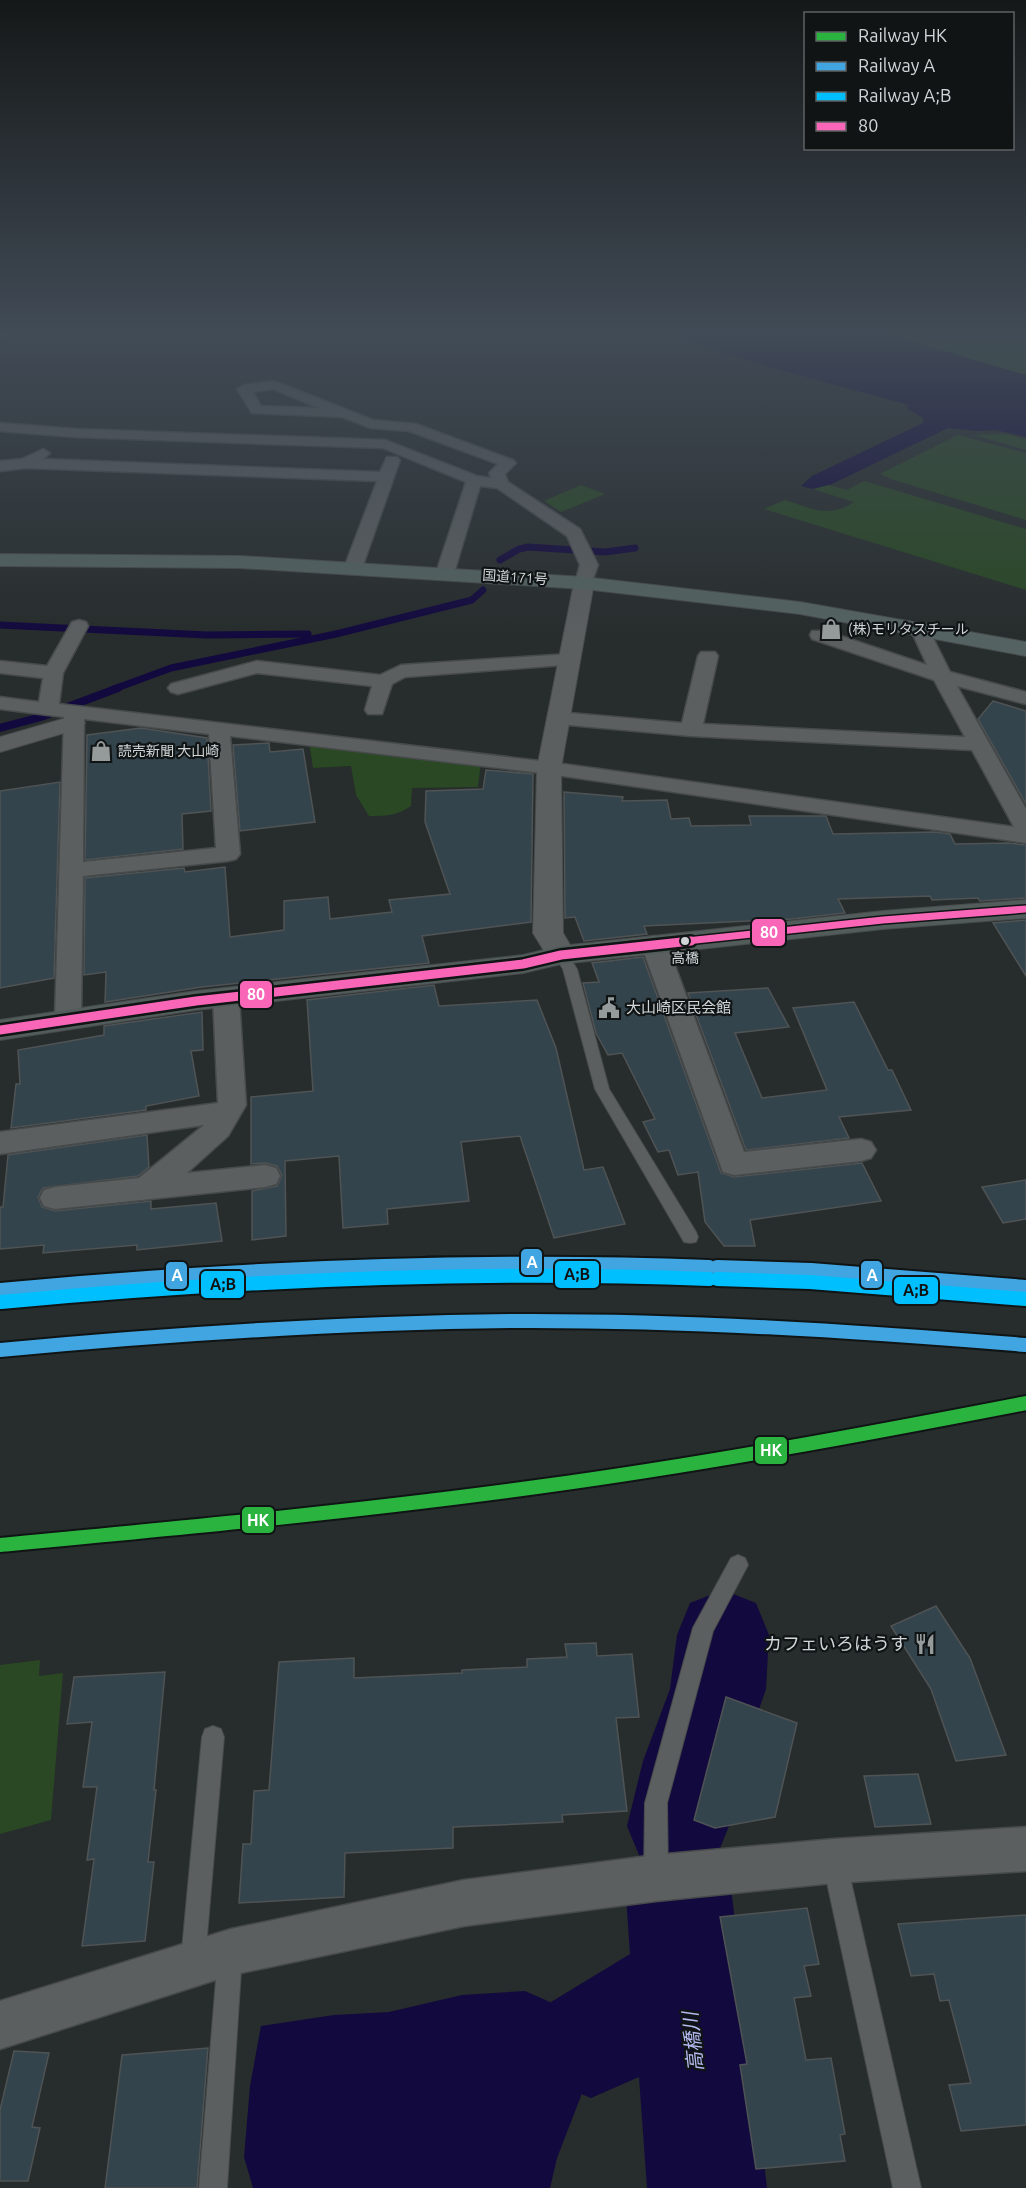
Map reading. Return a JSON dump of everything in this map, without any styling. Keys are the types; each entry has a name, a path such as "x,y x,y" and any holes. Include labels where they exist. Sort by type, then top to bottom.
{"highway":[{"name":"国道171号","path":"0,560 240,562 445,573 586,574 919,628 1026,649"}],"main road":[{"path":"0,1030 68,1018 523,964 561,955 654,944 883,920 1026,909"}],"street":[{"path":"26,463 73,435"},
{"path":"135,435 386,444 474,480 501,484 574,533 586,574 549,768 548,933 561,955"},
{"path":"433,435 508,463 497,473 501,484"},
{"path":"352,568 385,477 395,455 401,452"},
{"path":"0,466 26,463 385,477"},
{"path":"445,573 474,480"},
{"path":"48,709 53,673 79,626"},
{"path":"919,628 942,676 1019,804 1026,829"},
{"path":"819,635 942,676 1026,698"},
{"path":"691,730 708,656"},
{"path":"178,687 257,666 383,681 401,671 569,660"},
{"path":"0,667 53,673"},
{"path":"375,710 383,681"},
{"path":"0,703 48,709 74,718 219,730 549,768 1026,837"},
{"path":"0,745 74,718"},
{"path":"68,1018 74,718"},
{"path":"558,718 691,730 981,744"},
{"path":"70,870 228,854 219,730"},
{"path":"654,944 734,1164 861,1150"},
{"path":"147,1188 211,1134 230,1112 232,1105 226,998"},
{"path":"0,1143 230,1112"},
{"path":"55,1198 265,1176"},
{"path":"0,2025 212,1958 464,1903 656,1878 834,1861 1026,1849"}],"lane":[{"path":"561,955 570,969 602,1089 690,1237"},
{"path":"656,1878 656,1803 703,1628 738,1565"},
{"path":"213,1737 213,2188"},
{"path":"834,1861 907,2188"}],"green space":[{"path":"958,435 1026,453 1026,520 891,479 880,474"},
{"path":"974,435 1010,435 1026,439 1026,450"},
{"path":"864,481 1026,529 1026,590 764,509 785,500 812,509 836,510 854,502 813,489 828,485 847,490"},
{"path":"581,485 605,494 561,512 544,501"},
{"path":"309,742 481,762 478,787 412,788 411,806 391,815 369,816 356,795 351,766 313,768"},
{"path":"40,1660 39,1676 63,1673 51,1820 0,1834 0,1665"}],"shaded area":[{"path":"898,435 933,435 832,484 813,489 801,486 812,476"},
{"path":"525,1991 568,2010 591,2042 581,2096 557,2158 550,2188 253,2188 244,2157 250,2086 261,2026 334,2015 389,2012 462,1995"}],"building":[{"path":"993,701 1026,711 1026,804 978,719"},
{"path":"141,728 207,738 211,811 182,814 183,849 85,860 87,735"},
{"path":"269,743 270,752 303,749 315,822 240,831 233,745"},
{"path":"486,770 533,774 531,922 422,936 429,963 202,987 105,1002 106,972 84,975 85,878 184,868 185,872 225,867 230,937 284,930 284,901 328,897 330,919 392,912 389,900 450,894 425,822 426,791 483,789"},
{"path":"60,782 54,978 0,988 0,791"},
{"path":"564,792 623,797 622,801 667,800 671,819 689,818 691,826 751,825 749,816 826,816 833,834 934,832 950,834 955,844 1026,845 1026,898 980,901 978,898 932,900 930,896 838,899 845,913 792,919 644,926 647,934 584,941 575,917 565,918"},
{"path":"1026,920 1026,976 993,923"},
{"path":"643,957 721,1173 734,1177 862,1163 881,1201 750,1220 755,1246 724,1246 705,1222 698,1172 678,1175 669,1150 658,1152 643,1122 655,1119 622,1053 608,1055 596,1033 583,983 599,982 592,963"},
{"path":"434,985 439,1006 537,1000 556,1048 584,1170 603,1167 625,1224 554,1238 520,1136 461,1142 469,1201 387,1209 388,1224 343,1228 339,1156 285,1161 286,1236 252,1240 252,1191 277,1186 282,1175 277,1166 265,1163 251,1164 251,1097 313,1091 307,1000"},
{"path":"768,988 789,1027 735,1033 762,1098 827,1090 793,1008 854,1002 888,1070 892,1070 911,1110 839,1117 849,1138 746,1150 688,993"},
{"path":"202,1012 203,1050 191,1051 199,1096 146,1106 146,1110 11,1128 16,1084 20,1084 18,1050 104,1035 104,1026"},
{"path":"147,1135 149,1167 138,1176 43,1188 38,1197 42,1207 55,1211 151,1201 151,1209 216,1203 222,1241 137,1250 137,1245 43,1253 44,1245 0,1249 0,1207 3,1207 8,1155"},
{"path":"1026,1180 1026,1219 1003,1223 982,1187"},
{"path":"936,1606 970,1658 1006,1755 956,1761 931,1689 891,1626"},
{"path":"596,1643 597,1656 632,1654 639,1717 616,1718 627,1811 562,1815 563,1822 453,1827 453,1848 345,1853 344,1897 239,1903 243,1844 251,1844 254,1791 269,1790 279,1662 354,1658 354,1678 462,1673 462,1670 527,1667 527,1659 567,1657 565,1644"},
{"path":"165,1672 148,1862 154,1862 145,1941 82,1946 94,1859 87,1860 97,1787 83,1787 92,1722 67,1724 74,1677"},
{"path":"726,1697 797,1723 775,1817 715,1828 694,1820"},
{"path":"918,1774 931,1824 875,1827 864,1776"},
{"path":"807,1908 819,1964 804,1966 811,1996 794,1998 806,2060 831,2058 845,2134 840,2135 845,2161 756,2169 740,2065 747,2064 720,1917"},
{"path":"1026,1915 1026,2125 961,2131 949,2085 971,2083 949,2000 940,2001 934,1974 911,1976 898,1924"},
{"path":"208,2048 197,2188 105,2188 122,2055"},
{"path":"14,2051 49,2053 32,2127 40,2128 28,2181 0,2181 0,2110"}],"waterway":[{"path":"500,560 519,549 528,547 605,552 635,548"},
{"path":"114,689 171,668 336,634 472,600 483,590"},
{"path":"0,625 207,635 308,634"},
{"path":"0,728 41,717 118,688"},
{"name":"高橋川","path":"678,1826 692,1761 718,1689 723,1635"},
{"name":"高橋川","path":"679,1896 707,2188"},
{"path":"591,2042 656,2003 687,1980"}],"rail line":[{"name":"A","path":"0,1290 204,1273 340,1266 566,1262 709,1267"},
{"name":"A","path":"717,1267 811,1270 1026,1287"},
{"name":"A;B","path":"1,1302 205,1285 341,1278 566,1274 709,1279"},
{"name":"A;B","path":"717,1279 810,1282 1025,1299"},
{"name":"A","path":"0,1350 256,1329 384,1323 513,1321 641,1322 770,1327 898,1334 1026,1345"},
{"name":"HK","path":"0,1545 340,1511 544,1486 785,1448 1026,1403"}],"transit line":[{"name":"80","path":"0,1030 196,1001 523,964 561,955 883,920 1026,909"}],"place":[{"name":"(株)モリタスチール","path":"831,629"},
{"name":"読売新聞 大山崎","path":"101,751"},
{"name":"高橋","path":"685,941"},
{"name":"大山崎区民会館","path":"609,1008"},
{"name":"カフェいろはうす","path":"925,1644"}]}
